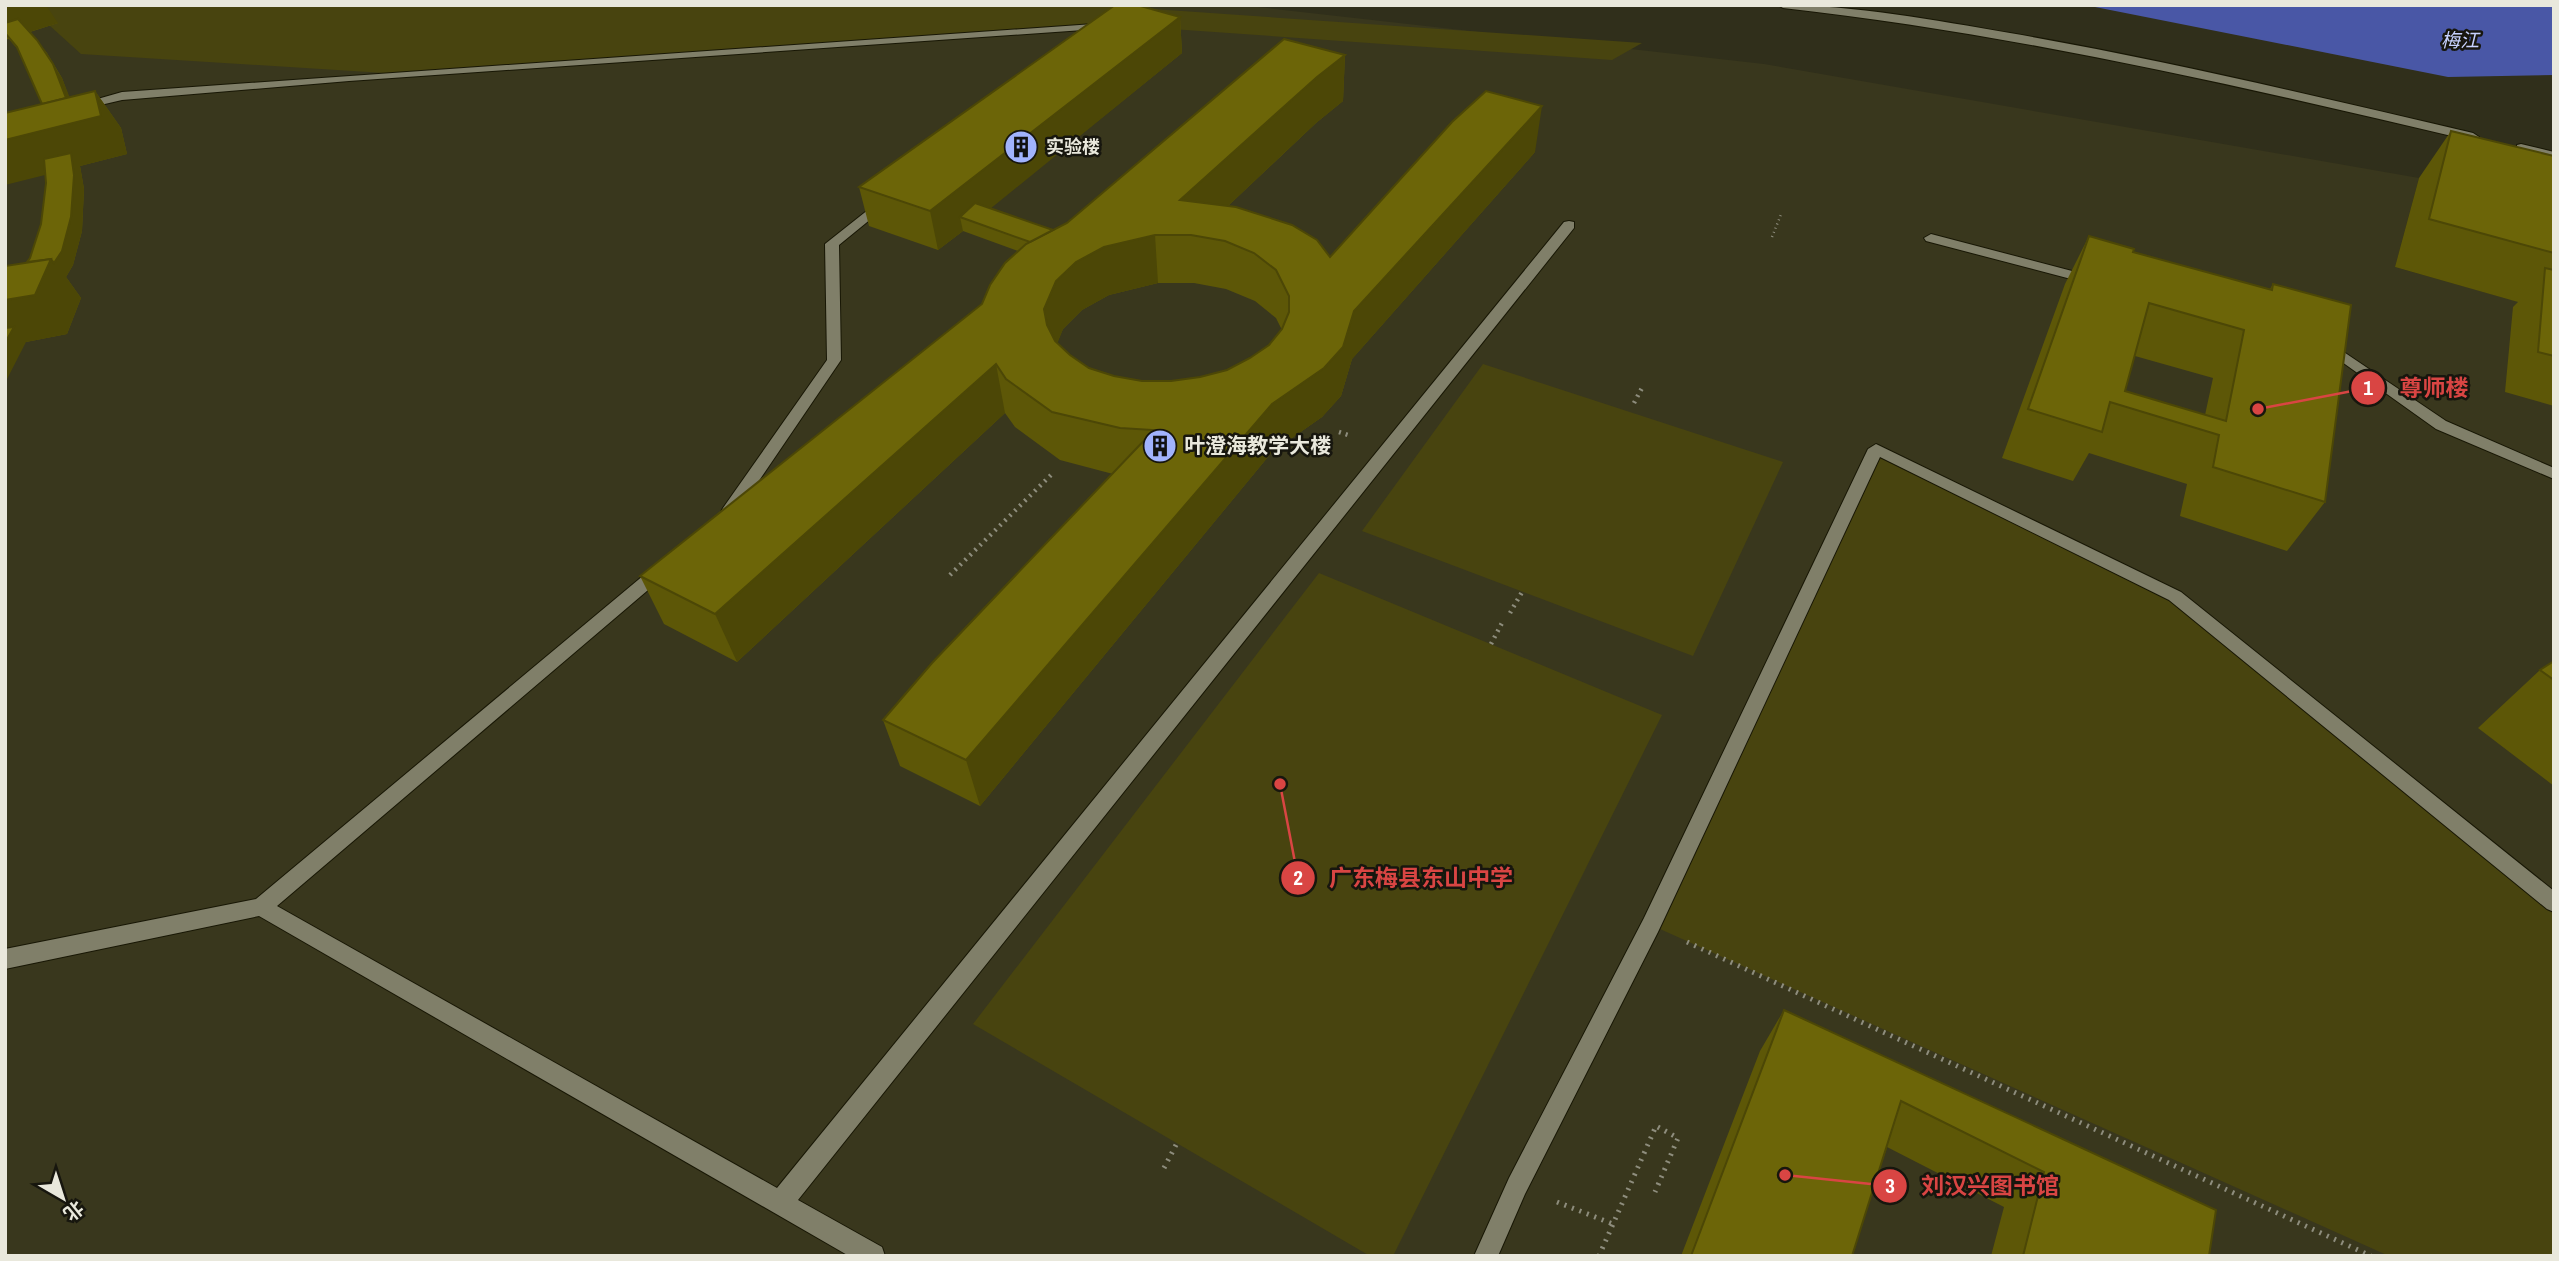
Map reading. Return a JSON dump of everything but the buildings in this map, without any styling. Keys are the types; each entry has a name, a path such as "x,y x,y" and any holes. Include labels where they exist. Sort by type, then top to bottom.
{"main road":[{"path":"1783,5 1993,33 2189,70 2486,140"},
{"path":"70,107 122,96 349,78 1114,25 1093,41"},
{"path":"2513,146 2554,156"},
{"path":"723,517 733,509 835,360 832,244 897,191"},
{"path":"780,1203 1569,225"},
{"path":"1931,238 2103,284"},
{"path":"2314,340 2327,344 2441,425 2554,474"},
{"path":"1486,1256 1517,1186 1651,925 1876,449 2175,596 2554,903"},
{"path":"5,959 261,907 670,562"},
{"path":"261,907 873,1256"}],"path":[{"path":"1772,237 1782,212"},
{"path":"1634,404 1643,386"},
{"path":"950,575 1052,474"},
{"path":"1510,612 1522,592"},
{"path":"1491,644 1503,621"},
{"path":"1651,925 2371,1256"},
{"path":"1600,1256 1656,1126 1678,1139 1655,1192"},
{"path":"1164,1168 1177,1143"},
{"path":"1517,1186 1613,1224"}],"shaded area":[{"path":"5,5 1240,5 1764,64 2419,178 2395,267 2554,312 2554,1256 5,1256"},
{"path":"27,5 1095,5 1642,43 1612,60 1114,25 416,75 81,54"},
{"path":"1483,364 1783,462 1693,656 1362,531"},
{"path":"1876,449 2175,596 2554,903 2554,1256 2389,1256 1651,925"},
{"path":"1319,573 1662,715 1393,1256 1370,1256 973,1024"}],"water":[{"name":"梅江","path":"2085,5 2554,5 2554,75 2448,77"}],"place":[{"name":"实验楼","path":"1021,147"},
{"name":"尊师楼","path":"2258,409"},
{"name":"叶澄海教学大楼","path":"1160,446"},
{"name":"广东梅县东山中学","path":"1280,784"},
{"name":"刘汉兴图书馆","path":"1785,1175"}]}
